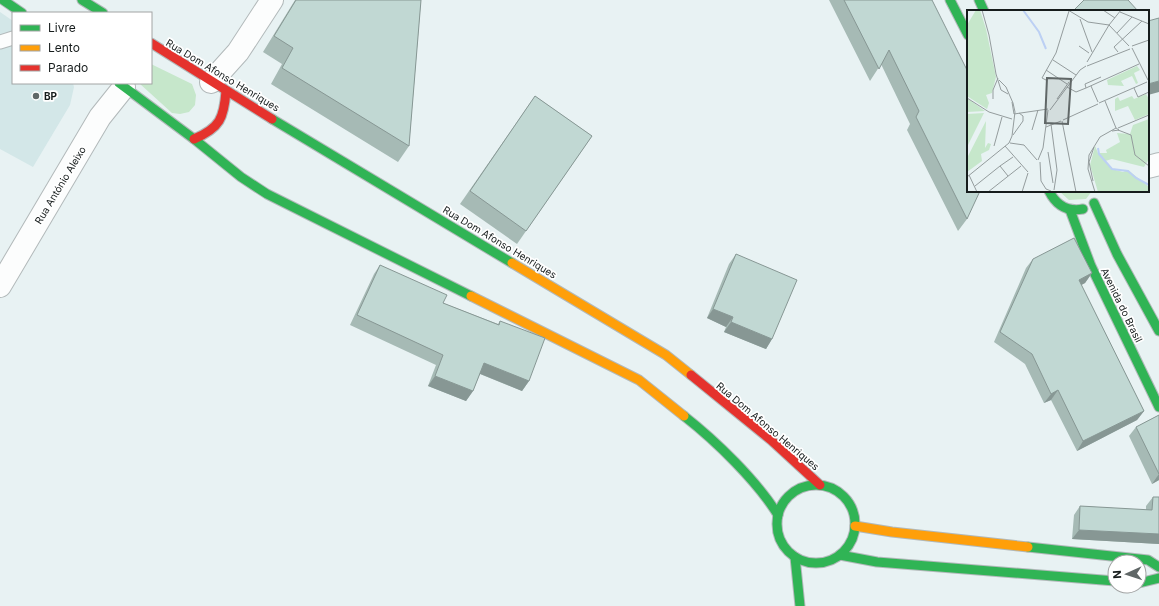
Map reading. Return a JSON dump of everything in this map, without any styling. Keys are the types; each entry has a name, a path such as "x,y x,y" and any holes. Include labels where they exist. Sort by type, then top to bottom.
{"main road":[{"path":"3,0 21,12"},
{"path":"82,0 101,12"},
{"path":"950,0 967,33"},
{"path":"979,0 984,10"},
{"name":"Rua Dom Afonso Henriques","path":"152,44 218,86 666,355 771,440 820,485"},
{"path":"121,85 194,139 241,177 267,194 296,210 639,380 709,436 769,500 778,515 777,527 780,538 786,549 795,557 806,562 818,563 830,561 840,555 848,547 853,537 855,526 892,532 1148,560 1159,567"},
{"path":"194,139 209,134 220,124 226,108 218,86"},
{"path":"1050,192 1054,200 1061,207 1070,210"},
{"name":"Avenida do Brasil","path":"1159,331 1117,254 1097,200 1087,208 1070,210 1091,266 1159,407"},
{"name":"Rua Dom Afonso Henriques","path":"778,515 782,504 798,489 820,485 831,488 841,494 849,503 854,514 855,526"},
{"path":"840,555 877,562 1107,580"},
{"path":"795,557 800,606"},
{"path":"1147,583 1159,578"}],"street":[{"path":"218,86 272,0"},
{"name":"Rua António Aleixo","path":"0,286 100,117 121,85"},
{"path":"1149,167 1159,164"}],"lane":[{"path":"0,42 12,38"}],"shaded area":[{"name":"BP","path":"0,12 12,20 12,84 73,84 74,87 70,105 33,167 0,149"}],"green space":[{"path":"152,64 192,84 196,95 195,105 189,112 180,114 172,113 140,84 152,84"},
{"path":"1060,192 1091,192 1086,199 1069,200"}],"building":[{"path":"296,0 421,0 409,146 282,68 293,48 274,36"},
{"path":"844,0 932,0 967,70 967,192 980,192 967,219 916,117 919,111 889,50 879,69"},
{"path":"1084,0 1128,0 1137,10 1074,10"},
{"path":"1159,18 1159,81 1149,84 1149,21"},
{"path":"535,96 592,136 526,231 470,191"},
{"path":"1074,238 1092,273 1079,280 1144,411 1083,441 1058,390 1051,394 1032,354 1000,332 1033,259"},
{"path":"736,254 797,280 772,339 731,322 733,317 713,309"},
{"path":"380,265 447,295 443,303 499,325 500,321 545,338 529,381 484,363 473,391 435,376 443,355 357,315"},
{"path":"1159,415 1159,474 1136,427"},
{"path":"1153,497 1159,497 1159,534 1079,530 1080,506 1152,510"}],"traffic: fast":[{"path":"3,0 21,12"},
{"path":"82,0 101,12"},
{"path":"950,0 967,33"},
{"path":"979,0 984,10"},
{"path":"120,84 194,139 241,177 267,194 471,296"},
{"path":"272,119 512,263"},
{"path":"1050,192 1059,204 1067,208 1077,210 1083,209"},
{"path":"1094,203 1117,254 1159,331"},
{"path":"1070,210 1091,266 1159,407"},
{"path":"684,416 735,462 759,489 778,515"},
{"path":"816,485 831,488 843,497 852,509 855,524 852,539 843,551 831,560 816,563 801,560 789,551 780,539 777,524 780,509 789,497 801,488 816,485"},
{"path":"1028,547 1148,560 1159,567"},
{"path":"840,555 877,562 1107,580"},
{"path":"795,557 800,606"},
{"path":"1147,581 1159,578"}],"traffic: slow":[{"path":"512,263 666,355 691,375"},
{"path":"471,296 639,380 684,416"},
{"path":"855,526 892,532 1028,547"}],"traffic: jam":[{"path":"152,44 272,119"},
{"path":"194,139 210,131 219,121 224,108 226,91"},
{"path":"691,375 771,440 820,485"}],"place":[{"name":"BP","path":"36,96"}]}
